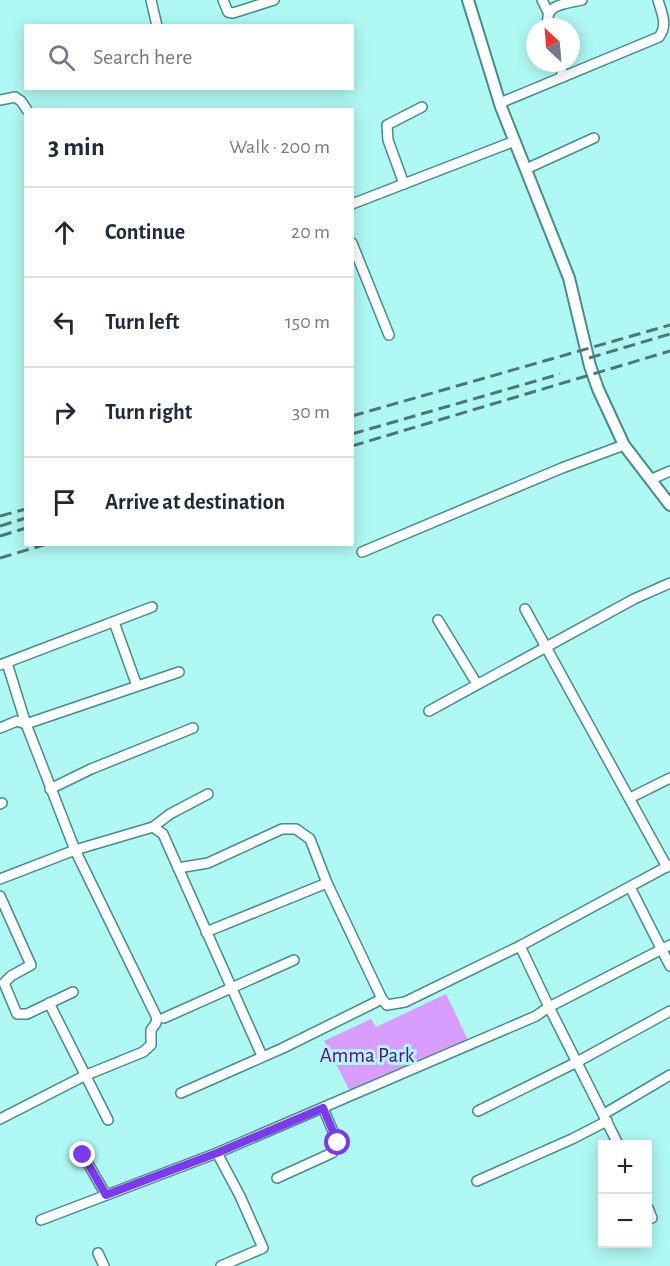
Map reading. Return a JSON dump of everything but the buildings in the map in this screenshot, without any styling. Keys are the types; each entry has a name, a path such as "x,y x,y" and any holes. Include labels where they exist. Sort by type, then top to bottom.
{"street":[{"path":"151,0 157,24"},
{"path":"223,0 228,12 233,13 274,0"},
{"path":"468,0 500,103 569,278 590,366 598,389 624,444 670,505"},
{"path":"542,0 548,12"},
{"path":"546,18 548,12 556,6 582,0"},
{"path":"500,103 659,37 665,24 658,0"},
{"path":"562,72 563,77"},
{"path":"0,100 15,97 26,108"},
{"path":"404,184 388,140 387,125 422,107"},
{"path":"526,169 594,138"},
{"path":"354,203 515,141"},
{"path":"354,248 389,334"},
{"path":"362,552 624,444"},
{"path":"652,479 670,471"},
{"path":"429,711 633,599 670,583"},
{"path":"0,1119 84,1076 148,1048 151,1045 151,1030 156,1023 156,1018 75,850 3,664 152,607"},
{"path":"178,868 208,863 282,829 296,829 310,839 327,883 382,999 387,1005 405,1002 520,946 668,866 525,609"},
{"path":"438,620 477,684"},
{"path":"114,622 137,686"},
{"path":"0,728 17,721 26,724 179,672"},
{"path":"50,789 91,769 194,728"},
{"path":"630,798 670,778"},
{"path":"0,879 75,850 153,827 170,814 208,794"},
{"path":"153,827 163,834 262,1056"},
{"path":"206,932 327,883"},
{"path":"630,886 666,947 670,966"},
{"path":"0,896 32,965 11,976 4,983 17,1014 27,1014 73,992"},
{"path":"520,946 616,1140"},
{"path":"41,1220 217,1153 536,1016 549,1007 666,947"},
{"path":"164,1018 294,960"},
{"path":"181,1093 283,1048 382,999"},
{"path":"49,1003 108,1120"},
{"path":"478,1111 577,1062 670,1011"},
{"path":"477,1181 605,1118 670,1075"},
{"path":"277,1178 332,1153 337,1148 338,1143 323,1108"},
{"path":"217,1153 240,1196 263,1248 221,1266"},
{"path":"83,1155 106,1195"},
{"path":"98,1253 104,1266"}],"green space":[{"name":"Amma Park","path":"446,994 468,1040 351,1093 324,1041 371,1019 376,1027"}],"railway":[{"path":"354,415 670,325"},
{"path":"589,358 670,334"},
{"path":"354,445 670,351"},
{"path":"354,433 560,374"},
{"path":"0,516 24,510"},
{"path":"0,526 24,519"},
{"path":"0,536 24,529"},
{"path":"0,558 40,546"}],"route":[{"path":"83,1155 106,1195 217,1153 323,1108 338,1143"}]}
